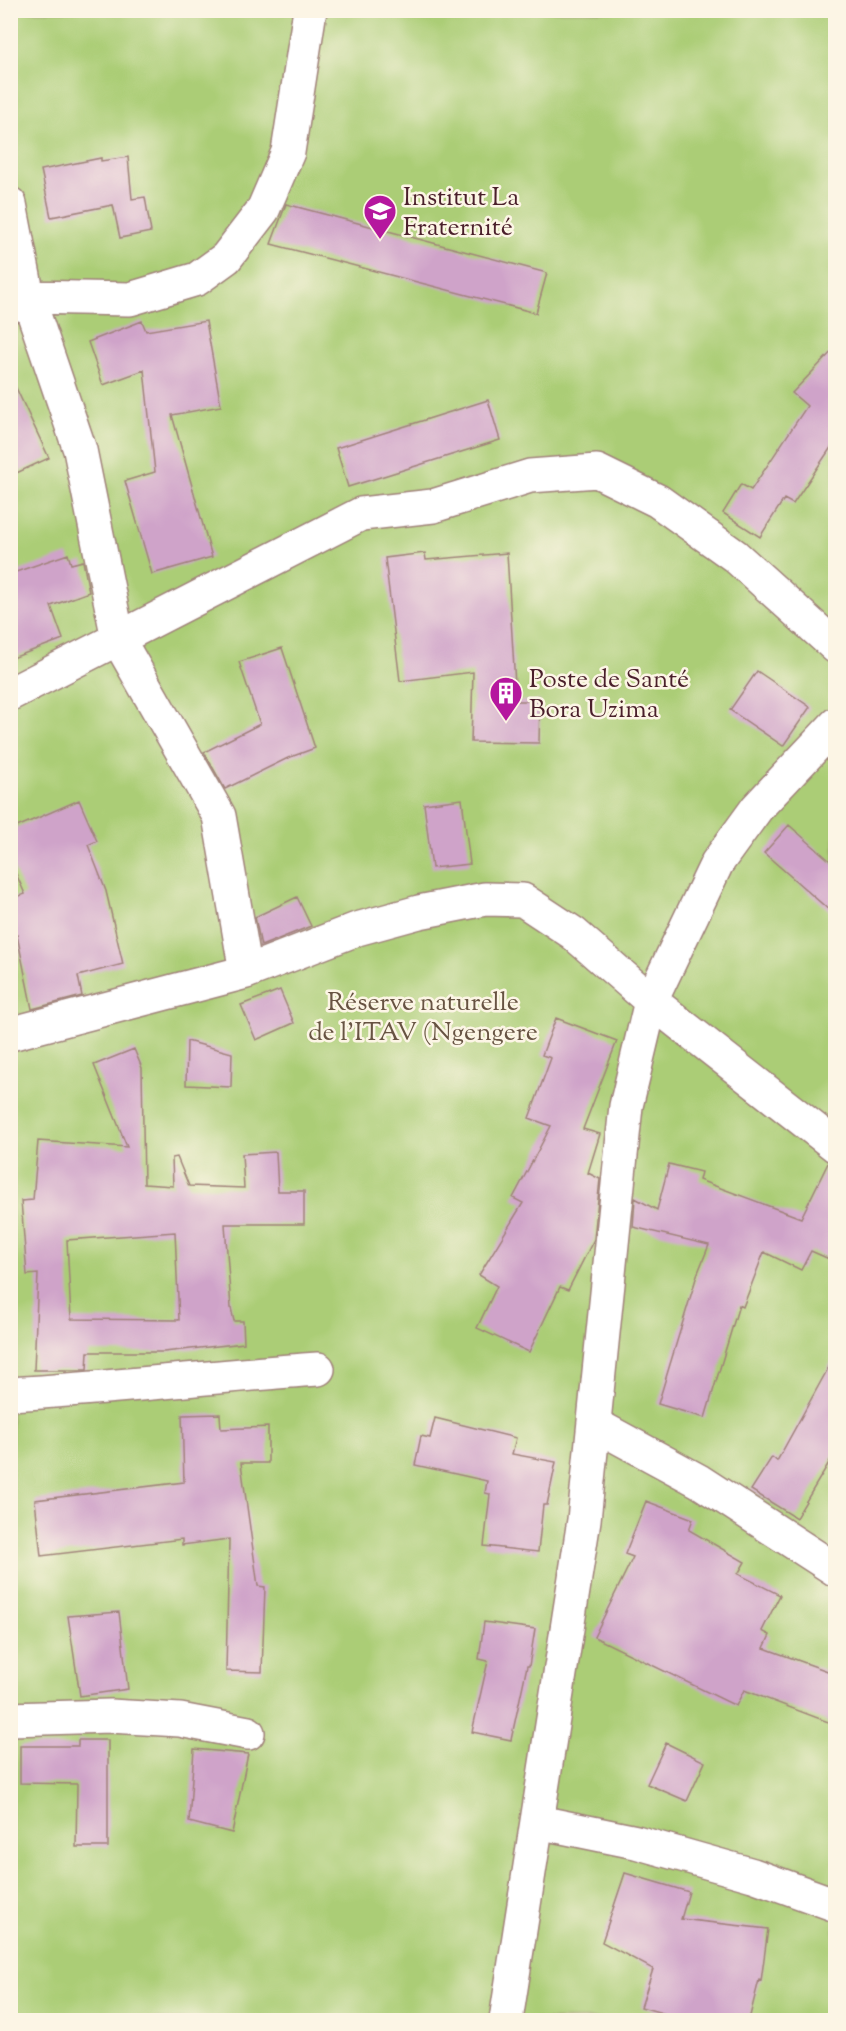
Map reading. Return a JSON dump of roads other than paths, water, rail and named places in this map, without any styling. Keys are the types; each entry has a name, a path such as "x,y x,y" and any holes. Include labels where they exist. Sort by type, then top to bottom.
{"street":[{"path":"19,301 130,299 197,279 226,258 263,210 288,152 310,10"},
{"path":"10,204 19,301 80,450 118,639 219,816 246,972"},
{"path":"10,694 361,514 433,506 530,476 597,471 658,501 735,556 836,648"},
{"path":"506,2020 584,1520 626,1106 651,1001 717,863 757,808 836,724"},
{"path":"10,1034 246,972 357,929 409,915 485,900 523,900 573,933 651,1001 836,1146"},
{"path":"10,1394 132,1387 197,1377 318,1369"},
{"path":"594,1424 699,1481 836,1570"},
{"path":"10,1719 110,1716 180,1720 248,1733"},
{"path":"538,1822 668,1851 753,1875 836,1905"}],"place":[{"name":"Institut La Fraternité","path":"380,240"},
{"name":"Poste de Santé Bora Uzima","path":"506,722"}],"park label":[{"name":"Réserve naturelle de l'ITAV (Ngengere","path":"423,1016"}]}
